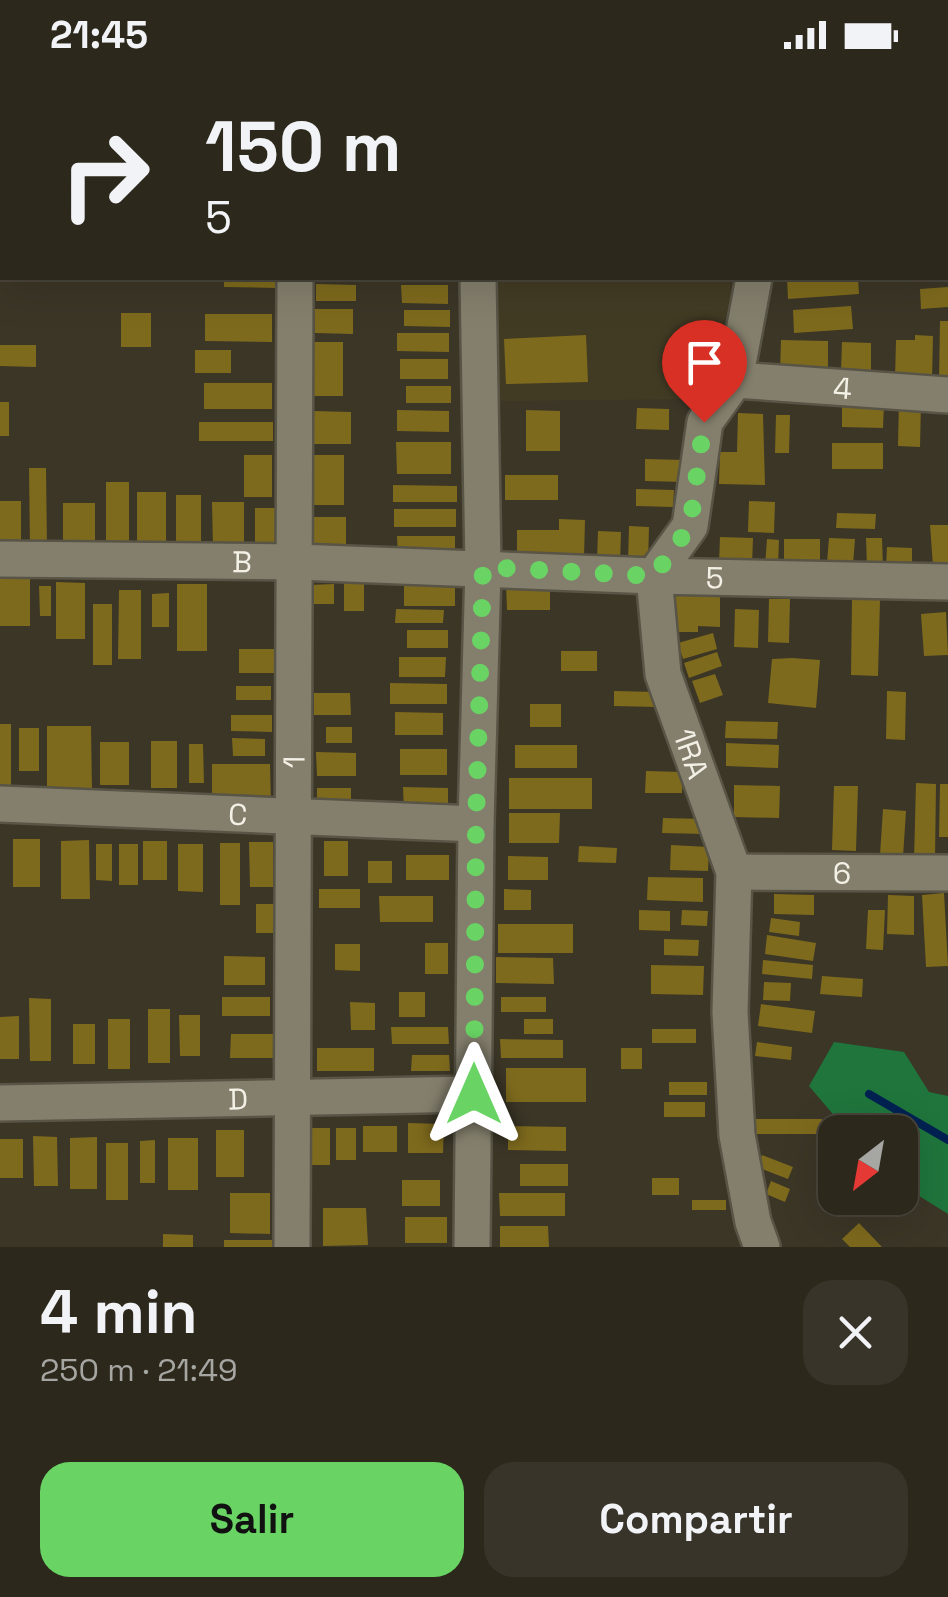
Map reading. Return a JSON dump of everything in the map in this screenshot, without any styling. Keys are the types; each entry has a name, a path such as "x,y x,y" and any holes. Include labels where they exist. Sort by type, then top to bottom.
{"street":[{"name":"1","path":"292,1247 295,280"},
{"path":"472,1247 483,567 478,280"},
{"path":"654,576 690,526 704,422 734,380 754,280"},
{"name":"4","path":"734,380 948,395"},
{"name":"B","path":"0,559 483,567"},
{"name":"5","path":"483,567 654,576 948,582"},
{"name":"1RA","path":"654,576 663,674 734,872 730,1012 737,1135 753,1222 762,1247"},
{"name":"C","path":"0,804 476,824"},
{"name":"6","path":"734,872 948,872"},
{"name":"D","path":"0,1103 474,1094"}],"shaded area":[{"path":"495,280 730,280 731,305 693,399 497,401"}],"green space":[{"path":"834,1042 904,1052 929,1092 948,1096 948,1214 918,1195 918,1115 834,1115 809,1086"}],"building":[{"path":"224,280 277,280 277,288 224,287"},
{"path":"787,280 858,280 859,294 788,299"},
{"path":"316,284 356,285 356,301 316,301"},
{"path":"401,285 448,285 448,304 402,303"},
{"path":"948,287 948,307 921,309 920,289"},
{"path":"851,306 853,329 794,333 793,310"},
{"path":"314,309 353,309 353,334 315,333"},
{"path":"404,310 450,310 450,327 404,326"},
{"path":"121,313 151,313 151,347 121,347"},
{"path":"205,314 272,314 272,342 205,341"},
{"path":"940,321 948,321 948,380 939,380"},
{"path":"397,333 449,333 449,352 397,351"},
{"path":"586,335 588,382 506,384 504,339"},
{"path":"915,335 933,336 932,381 895,380 896,340 915,340"},
{"path":"781,340 828,341 828,374 780,373"},
{"path":"312,342 343,342 343,396 312,396"},
{"path":"842,342 871,343 871,373 841,372"},
{"path":"0,345 36,345 36,367 0,366"},
{"path":"195,350 231,350 231,373 195,373"},
{"path":"400,359 448,359 448,379 400,379"},
{"path":"204,383 272,383 272,409 204,409"},
{"path":"406,386 451,386 451,403 406,403"},
{"path":"899,401 921,402 920,447 898,446"},
{"path":"0,402 9,402 9,436 0,436"},
{"path":"842,403 884,404 883,428 842,427"},
{"path":"637,408 669,409 669,430 636,429"},
{"path":"397,410 449,411 449,432 397,431"},
{"path":"526,410 560,411 560,451 526,451"},
{"path":"313,411 351,412 351,444 312,444"},
{"path":"738,413 763,414 765,485 719,484 720,452 737,452"},
{"path":"776,415 790,415 789,453 775,453"},
{"path":"199,422 273,422 273,441 199,441"},
{"path":"396,442 451,442 451,474 397,474"},
{"path":"832,443 883,443 883,469 832,469"},
{"path":"244,455 272,455 272,497 244,497"},
{"path":"314,455 344,455 344,505 314,505"},
{"path":"645,459 685,460 685,482 645,481"},
{"path":"29,468 46,468 47,550 30,549"},
{"path":"505,475 558,475 558,500 505,500"},
{"path":"106,482 129,482 129,546 106,546"},
{"path":"393,485 457,486 457,502 393,502"},
{"path":"636,489 674,490 673,507 636,506"},
{"path":"137,492 166,492 166,549 137,549"},
{"path":"176,495 201,495 201,549 176,549"},
{"path":"0,501 21,501 21,547 0,547"},
{"path":"749,501 775,502 774,533 748,532"},
{"path":"212,502 244,502 244,549 213,549"},
{"path":"63,503 95,503 95,550 63,550"},
{"path":"255,508 278,508 278,550 255,550"},
{"path":"394,509 456,509 456,527 394,527"},
{"path":"837,513 876,514 875,529 836,528"},
{"path":"314,517 346,517 346,552 314,552"},
{"path":"559,519 585,520 584,558 517,556 517,530 559,530"},
{"path":"930,525 948,525 948,565 933,566"},
{"path":"629,526 649,527 648,562 628,562"},
{"path":"598,531 621,532 620,563 597,562"},
{"path":"397,536 455,536 455,556 398,556"},
{"path":"720,537 753,538 752,565 719,564"},
{"path":"829,538 855,539 853,565 827,563"},
{"path":"866,538 882,538 883,568 867,568"},
{"path":"767,539 779,540 778,566 765,566"},
{"path":"784,539 820,539 820,568 784,568"},
{"path":"887,547 912,548 912,568 886,567"},
{"path":"0,577 30,577 30,626 0,626"},
{"path":"344,581 364,581 364,611 344,611"},
{"path":"56,582 85,583 85,639 56,639"},
{"path":"404,582 455,582 455,606 404,606"},
{"path":"177,584 207,584 207,651 177,651"},
{"path":"334,584 334,604 308,604 309,585"},
{"path":"506,584 550,584 550,610 507,610"},
{"path":"39,586 51,586 51,616 40,616"},
{"path":"119,590 141,590 141,659 118,659"},
{"path":"169,593 169,627 152,627 152,594"},
{"path":"674,595 720,596 720,627 698,626 698,632 673,632"},
{"path":"769,599 790,599 789,643 768,642"},
{"path":"852,599 880,600 878,676 851,675"},
{"path":"93,604 112,604 112,665 93,665"},
{"path":"396,609 444,610 443,623 395,623"},
{"path":"735,609 759,610 758,648 734,647"},
{"path":"946,612 948,655 924,656 921,614"},
{"path":"407,630 448,630 448,648 407,648"},
{"path":"713,633 717,649 683,659 678,643"},
{"path":"239,649 275,649 275,673 239,673"},
{"path":"561,651 597,651 597,671 561,671"},
{"path":"717,652 722,666 689,678 684,663"},
{"path":"399,657 446,657 445,677 399,677"},
{"path":"772,659 820,660 816,708 768,703"},
{"path":"715,674 723,695 700,703 692,681"},
{"path":"390,683 447,684 447,704 390,704"},
{"path":"236,686 271,686 271,700 236,700"},
{"path":"614,691 658,692 657,707 614,706"},
{"path":"887,691 906,692 905,740 886,739"},
{"path":"314,693 350,693 351,715 314,715"},
{"path":"530,704 561,704 561,727 530,727"},
{"path":"395,712 443,713 443,735 395,735"},
{"path":"231,715 272,715 272,732 231,731"},
{"path":"726,721 778,722 777,739 725,738"},
{"path":"0,724 11,724 11,787 0,787"},
{"path":"47,726 91,726 92,791 47,790"},
{"path":"326,727 352,727 352,743 326,743"},
{"path":"19,728 39,728 39,771 19,771"},
{"path":"232,738 265,739 265,756 233,756"},
{"path":"151,741 177,741 177,788 151,788"},
{"path":"100,742 129,742 129,785 100,785"},
{"path":"726,743 779,745 778,768 726,766"},
{"path":"189,744 203,744 204,783 189,783"},
{"path":"515,745 577,745 577,768 515,768"},
{"path":"400,749 447,749 447,775 400,775"},
{"path":"316,752 356,753 356,776 317,776"},
{"path":"212,764 270,764 271,804 212,804"},
{"path":"646,771 683,772 682,793 645,793"},
{"path":"509,778 592,778 592,809 509,809"},
{"path":"916,783 936,784 935,861 914,860"},
{"path":"940,784 948,784 948,837 939,837"},
{"path":"734,785 780,786 779,818 734,817"},
{"path":"834,786 858,786 856,851 832,850"},
{"path":"403,787 448,788 448,812 404,812"},
{"path":"317,788 351,788 351,810 317,809"},
{"path":"883,809 906,811 903,857 880,855"},
{"path":"509,813 560,813 559,843 509,843"},
{"path":"663,818 705,819 705,834 662,833"},
{"path":"13,839 40,839 40,887 13,887"},
{"path":"89,840 90,899 61,899 61,841"},
{"path":"143,841 167,841 167,880 143,880"},
{"path":"324,841 348,841 348,876 324,876"},
{"path":"249,842 273,842 273,887 250,887"},
{"path":"220,843 240,843 240,905 220,905"},
{"path":"96,844 112,844 112,881 96,880"},
{"path":"119,844 138,844 138,885 119,885"},
{"path":"178,844 203,844 203,892 178,891"},
{"path":"671,845 709,847 708,871 670,870"},
{"path":"579,846 617,848 616,863 578,862"},
{"path":"406,855 449,855 449,880 406,880"},
{"path":"508,856 548,857 548,880 508,880"},
{"path":"368,861 392,861 392,883 368,883"},
{"path":"648,877 703,878 703,902 647,900"},
{"path":"319,889 360,889 360,908 319,908"},
{"path":"504,889 531,890 531,910 504,910"},
{"path":"944,893 948,966 926,967 922,895"},
{"path":"774,894 814,895 814,915 774,914"},
{"path":"888,895 914,896 914,935 887,934"},
{"path":"379,896 433,896 433,922 380,922"},
{"path":"256,904 281,904 281,933 256,933"},
{"path":"639,910 670,911 670,931 639,930"},
{"path":"682,910 708,911 707,926 681,925"},
{"path":"868,910 885,910 883,950 866,949"},
{"path":"771,918 800,922 799,936 769,932"},
{"path":"498,924 573,924 573,953 498,953"},
{"path":"767,935 816,943 813,961 765,954"},
{"path":"664,939 699,940 698,956 664,955"},
{"path":"425,943 448,943 448,974 425,974"},
{"path":"335,944 360,944 360,971 335,970"},
{"path":"224,956 265,957 265,985 224,985"},
{"path":"496,957 553,958 554,984 496,983"},
{"path":"763,960 813,965 812,979 762,974"},
{"path":"651,965 704,966 703,995 651,994"},
{"path":"822,976 863,979 862,997 820,994"},
{"path":"764,982 791,983 790,1001 763,1000"},
{"path":"399,992 425,992 425,1017 399,1017"},
{"path":"222,997 270,997 270,1016 222,1016"},
{"path":"501,997 546,997 546,1012 501,1012"},
{"path":"29,998 51,999 51,1061 30,1061"},
{"path":"350,1002 375,1003 375,1030 351,1030"},
{"path":"761,1004 815,1011 812,1033 758,1026"},
{"path":"148,1009 170,1009 170,1063 148,1063"},
{"path":"179,1015 200,1015 200,1056 180,1056"},
{"path":"19,1016 19,1059 0,1059 0,1017"},
{"path":"108,1019 130,1019 130,1069 108,1069"},
{"path":"524,1019 553,1019 553,1034 524,1034"},
{"path":"73,1024 95,1024 95,1064 73,1064"},
{"path":"391,1027 448,1027 449,1044 392,1044"},
{"path":"652,1029 696,1029 696,1043 652,1043"},
{"path":"231,1034 273,1034 273,1058 230,1058"},
{"path":"500,1039 563,1040 563,1058 501,1058"},
{"path":"757,1042 792,1047 791,1060 755,1056"},
{"path":"317,1048 374,1048 374,1071 317,1071"},
{"path":"621,1048 642,1048 642,1069 621,1069"},
{"path":"412,1055 449,1055 450,1071 411,1071"},
{"path":"506,1068 586,1068 586,1102 506,1102"},
{"path":"669,1082 707,1082 707,1095 669,1095"},
{"path":"664,1102 705,1102 705,1117 664,1117"},
{"path":"749,1119 818,1119 818,1134 748,1134"},
{"path":"408,1123 444,1124 443,1153 408,1153"},
{"path":"363,1126 397,1126 397,1152 363,1152"},
{"path":"508,1126 566,1127 566,1151 508,1150"},
{"path":"310,1128 330,1128 330,1165 310,1165"},
{"path":"336,1128 356,1128 356,1160 336,1160"},
{"path":"216,1130 244,1130 244,1177 216,1177"},
{"path":"33,1136 57,1137 58,1186 34,1186"},
{"path":"97,1137 97,1189 70,1189 70,1138"},
{"path":"168,1138 198,1138 198,1190 168,1190"},
{"path":"0,1139 23,1139 23,1178 0,1178"},
{"path":"155,1140 155,1183 140,1183 140,1141"},
{"path":"106,1143 128,1143 128,1200 106,1200"},
{"path":"762,1155 793,1167 788,1179 757,1167"},
{"path":"520,1164 568,1164 568,1186 520,1186"},
{"path":"652,1178 679,1178 679,1195 652,1195"},
{"path":"402,1180 440,1180 440,1206 402,1206"},
{"path":"771,1181 790,1189 785,1202 766,1194"},
{"path":"230,1193 270,1193 270,1234 230,1233"},
{"path":"499,1193 565,1193 565,1216 500,1216"},
{"path":"692,1200 726,1200 726,1210 692,1210"},
{"path":"323,1208 366,1208 368,1245 323,1246"},
{"path":"405,1217 447,1217 447,1243 405,1243"},
{"path":"859,1223 882,1247 850,1247 842,1239"},
{"path":"500,1226 548,1226 549,1247 500,1247"},
{"path":"163,1234 193,1235 193,1247 163,1247"},
{"path":"224,1240 275,1240 275,1247 224,1247"}],"waterway":[{"path":"869,1094 948,1140"}],"route":[{"path":"474,1094 483,567 654,576 690,526 704,422"}]}
